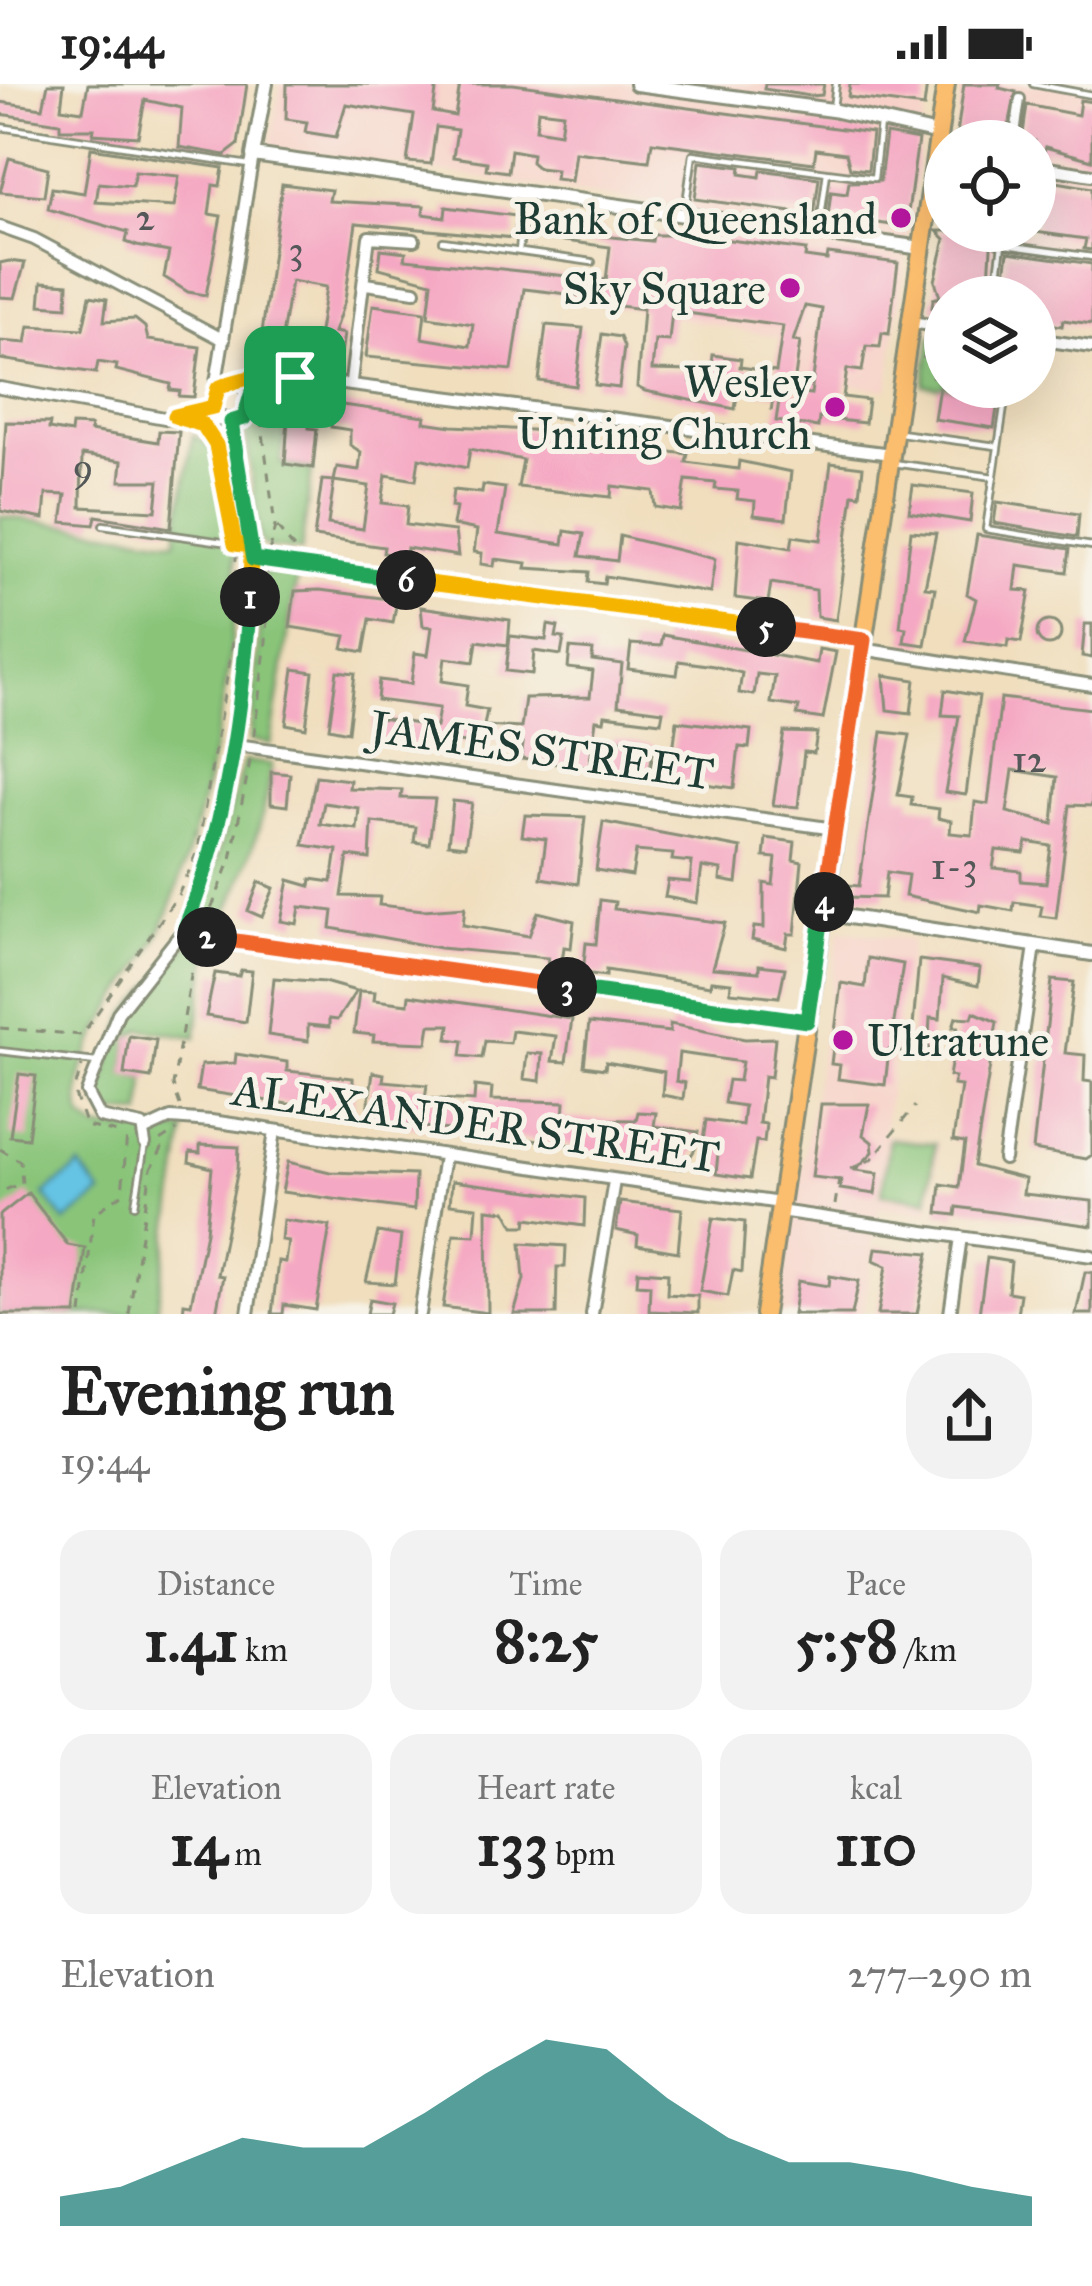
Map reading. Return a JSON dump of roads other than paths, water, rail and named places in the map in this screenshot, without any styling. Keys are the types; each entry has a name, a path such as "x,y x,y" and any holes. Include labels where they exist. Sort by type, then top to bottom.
{"main road":[{"path":"943,120 946,84"},
{"path":"764,1314 924,238"}],"street":[{"path":"145,1144 141,1126 107,1120 93,1112 87,1092 89,1059 118,1013 185,928 204,880 237,745 252,553 226,420 213,402 266,84"},
{"path":"646,85 880,118 924,132"},
{"path":"1017,120 1021,93"},
{"path":"253,160 922,248"},
{"path":"1056,169 1092,175"},
{"path":"0,227 34,238 223,346 238,384 251,395"},
{"path":"351,381 370,236 414,240"},
{"path":"366,284 415,291"},
{"path":"910,322 924,324"},
{"path":"1056,342 1092,346"},
{"path":"213,402 218,388 255,375 351,381 891,459"},
{"path":"251,395 295,377"},
{"path":"0,388 175,416 203,425 244,418 251,395"},
{"path":"175,416 213,402"},
{"path":"252,553 308,566 863,645 1092,685"},
{"name":"JAMES STREET","path":"237,745 835,829"},
{"path":"823,913 1092,954"},
{"path":"185,928 200,936 807,1021"},
{"path":"1004,1159 1034,946"},
{"name":"ALEXANDER STREET","path":"141,1126 184,1118 1092,1256"},
{"path":"248,1314 275,1131"},
{"path":"420,1314 445,1156"},
{"path":"592,1314 614,1180"},
{"path":"950,1314 961,1237"}],"lane":[{"path":"832,110 836,84"},
{"path":"1033,84 1092,95"},
{"path":"684,215 693,154 874,178 880,118"},
{"path":"0,128 253,160"},
{"path":"819,232 827,172"},
{"path":"519,251 526,193"},
{"path":"443,241 592,262"},
{"path":"1056,252 1092,257"},
{"path":"1004,408 986,529 1092,546"},
{"path":"895,432 998,446"},
{"path":"891,459 994,477"},
{"path":"103,525 235,544 252,553"},
{"path":"0,1052 89,1059"},
{"path":"135,1205 145,1144"}],"water":[{"path":"80,1166 102,1194 65,1222 44,1194"}],"place":[{"name":"Bank of Queensland","path":"901,218"},
{"name":"Sky Square","path":"790,288"},
{"name":"Wesley Uniting Church","path":"835,407"},
{"name":"Ultratune","path":"843,1040"}]}
